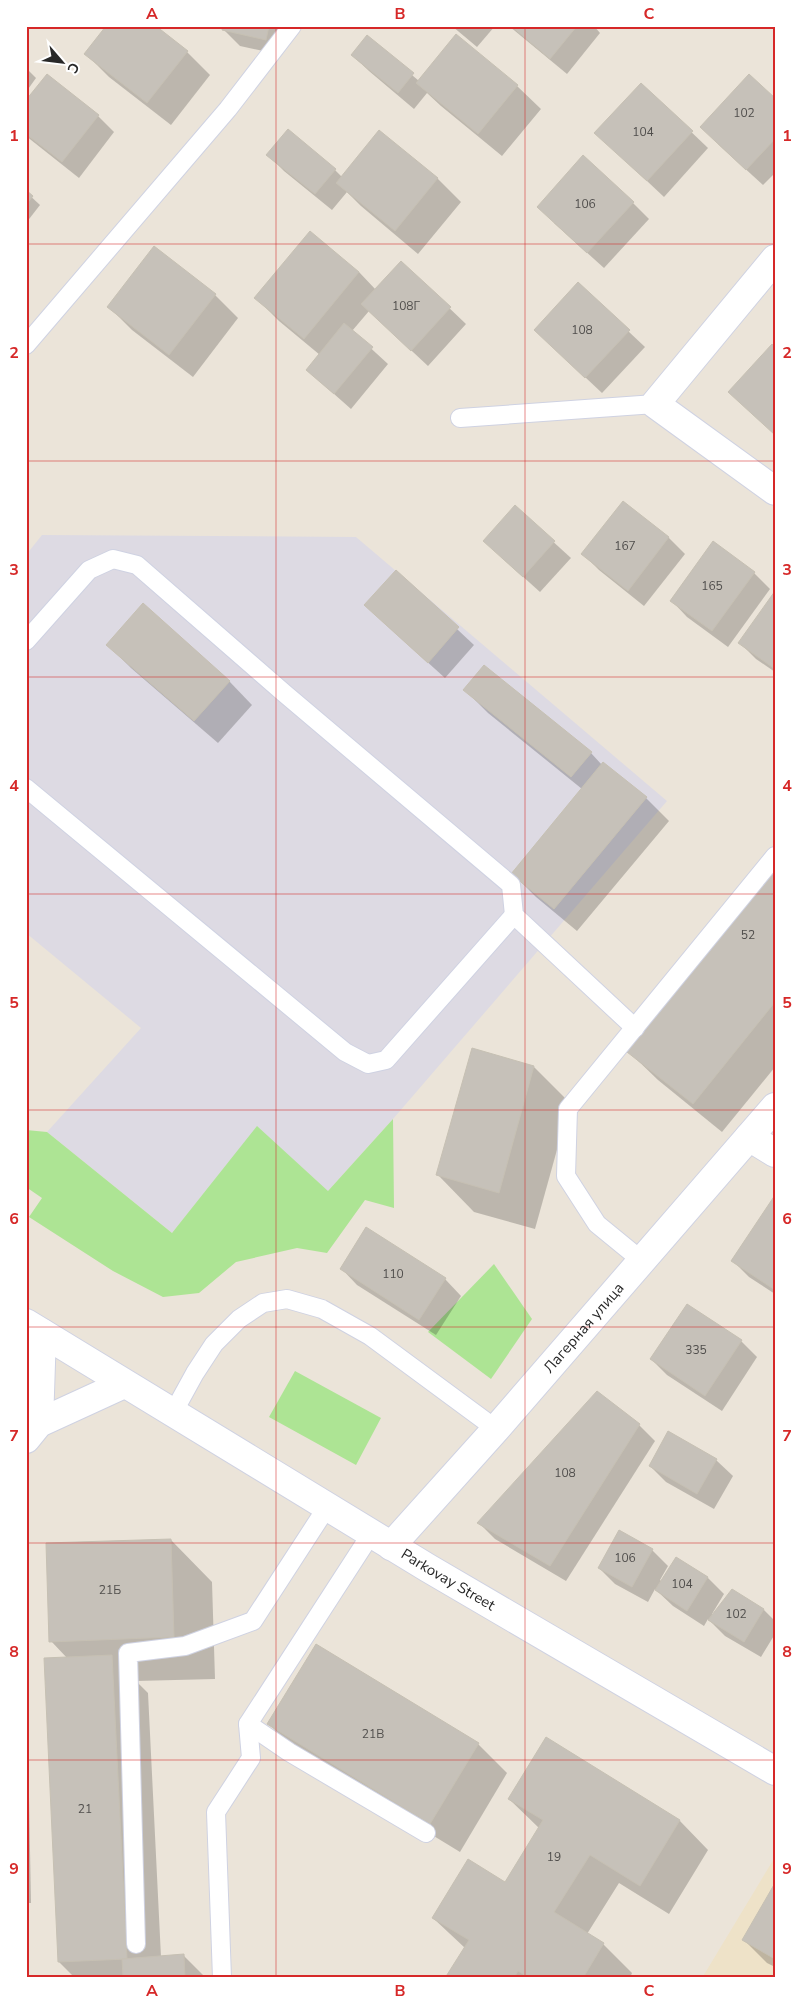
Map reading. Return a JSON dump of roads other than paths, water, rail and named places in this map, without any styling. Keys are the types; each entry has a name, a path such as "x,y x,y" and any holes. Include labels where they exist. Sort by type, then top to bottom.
{"street":[{"path":"775,259 655,404 775,491"},
{"name":"Лагерная улица","path":"381,1540 496,1429 775,1107"},
{"path":"749,1137 775,1153"},
{"path":"34,1328 33,1431 124,1384"},
{"name":"Parkovay Street","path":"34,1328 381,1540 775,1771"}],"lane":[{"path":"26,345 228,109 292,26"},
{"path":"460,418 655,404"},
{"path":"26,641 89,570 113,559 137,565 284,693 511,885 514,915 635,1028"},
{"path":"26,788 345,1052 368,1064 386,1060 514,915"},
{"path":"641,1260 597,1224 566,1176 568,1110 775,856"},
{"path":"173,1413 195,1373 214,1344 239,1319 263,1303 287,1299 322,1309 370,1336 496,1429"},
{"path":"136,1944 128,1652 185,1646 253,1620 327,1507"},
{"path":"222,1978 216,1812 251,1758 248,1724 381,1540"},
{"path":"248,1724 290,1752 426,1834"}]}
